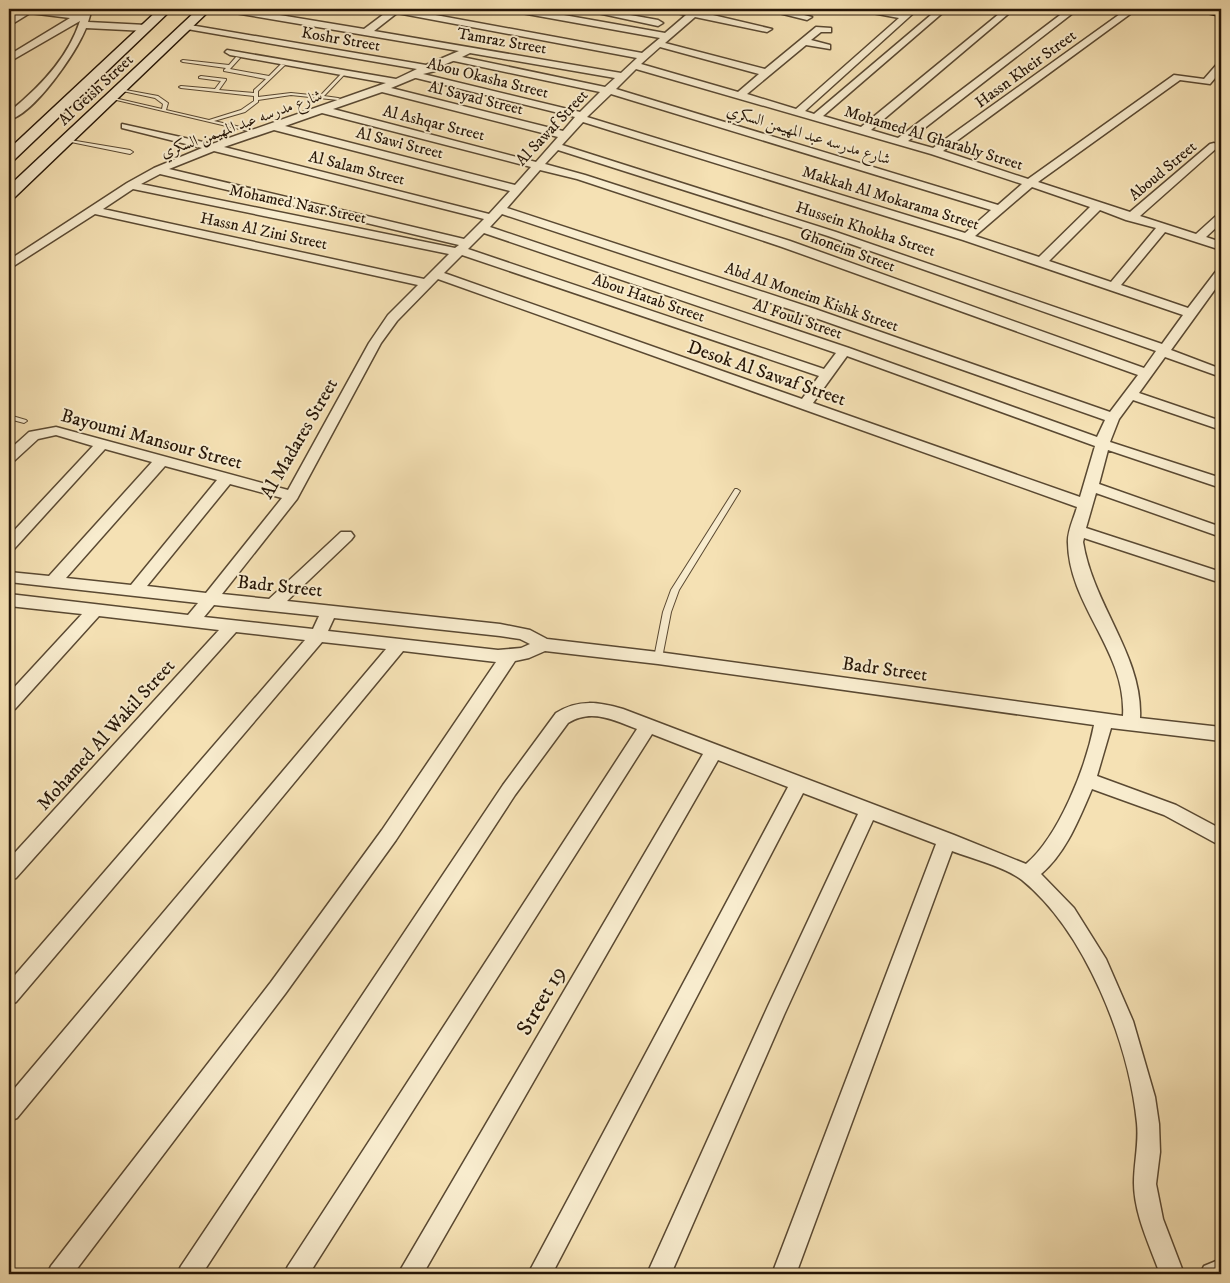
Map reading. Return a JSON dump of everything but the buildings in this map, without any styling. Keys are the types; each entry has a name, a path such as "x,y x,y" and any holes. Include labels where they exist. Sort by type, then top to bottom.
{"main road":[{"name":"Al Geish Street","path":"9,158 166,9"},
{"name":"Al Geish Street","path":"9,194 205,9"},
{"path":"1207,9 1221,12"},
{"path":"126,46 138,50 163,49"},
{"path":"102,70 118,69 137,73"},
{"path":"9,158 40,163"}],"street":[{"path":"15,9 84,17 146,28"},
{"name":"Tamraz Street","path":"229,9 622,76"},
{"path":"366,32 394,9 644,56"},
{"path":"516,9 667,36"},
{"path":"584,9 677,27"},
{"path":"671,9 695,11 767,29"},
{"path":"768,9 807,17"},
{"path":"867,9 905,16"},
{"path":"797,113 914,9"},
{"path":"815,118 943,9"},
{"path":"863,132 1010,9"},
{"path":"899,142 1074,9"},
{"name":"Hassn Kheir Street","path":"935,152 1133,9"},
{"path":"9,23 29,10"},
{"name":"Al Sawaf Street","path":"431,279 496,213 581,117 622,76 695,11"},
{"path":"9,59 84,17"},
{"path":"9,117 26,104 54,76 84,17"},
{"name":"Koshr Street","path":"187,26 431,69"},
{"path":"739,96 819,29 828,30"},
{"path":"804,42 827,47"},
{"path":"658,44 767,73"},
{"name":"شارع مدرسه عبد المهيمن السكري","path":"9,265 158,170 215,147 381,89 431,69 471,49"},
{"path":"234,55 397,82"},
{"name":"شارع مدرسه عبد المهيمن السكري","path":"454,58 608,90 1000,209"},
{"name":"Mohamed Al Gharably Street","path":"634,65 935,152 1130,218 1221,246"},
{"path":"967,237 1030,183 1178,77 1206,82 1221,65"},
{"name":"Abou Okasha Street","path":"416,75 581,117"},
{"name":"Al Sayad Street","path":"381,89 564,135"},
{"name":"Al Ashqar Street","path":"323,110 537,165"},
{"name":"Makkah Al Mokarama Street","path":"581,117 967,237 1190,313"},
{"name":"Al Salam Street","path":"126,126 496,213"},
{"name":"Al Sawi Street","path":"276,127 517,189"},
{"name":"Hussein Khokha Street","path":"555,146 832,234 1163,350 1221,374"},
{"name":"Aboud Street","path":"1130,218 1214,146"},
{"name":"Ghoneim Street","path":"537,165 786,244 1146,373"},
{"path":"158,170 461,248"},
{"name":"Mohamed Nasr Street","path":"131,186 461,248"},
{"path":"1041,262 1096,206"},
{"name":"Hassn Al Zini Street","path":"94,210 431,279"},
{"name":"Abd Al Moneim Kishk Street","path":"496,213 811,312 1113,418"},
{"path":"1198,239 1221,217"},
{"name":"Al Fouli Street","path":"482,228 844,351 1103,444 1221,483"},
{"path":"1113,287 1162,228"},
{"name":"Abou Hatab Street","path":"461,248 827,374"},
{"path":"1131,724 1131,694 1121,659 1085,586 1076,559 1075,542 1090,486 1113,418 1129,394 1221,273"},
{"name":"Desok Al Sawaf Street","path":"431,279 805,405 1085,504"},
{"name":"Al Madares Street","path":"192,621 292,496 383,330 431,279"},
{"path":"805,405 844,351"},
{"path":"1129,394 1221,426"},
{"name":"Bayoumi Mansour Street","path":"9,458 34,435 49,430 103,443 292,496"},
{"path":"9,545 103,443"},
{"path":"53,582 162,460"},
{"path":"135,591 227,478"},
{"path":"1090,486 1221,532"},
{"path":"1078,531 1221,578"},
{"path":"272,606 346,536"},
{"name":"Badr Street","path":"9,577 513,631 544,645 658,658 1131,724 1221,734"},
{"name":"Badr Street","path":"9,600 509,656 523,654 544,645"},
{"path":"9,704 95,610"},
{"path":"9,996 318,635 330,612"},
{"name":"Mohamed Al Wakil Street","path":"9,872 232,626"},
{"path":"9,1111 400,644"},
{"path":"59,1274 278,988 388,835 509,656"},
{"path":"189,1274 509,790 562,718 586,706 597,708 714,751 948,840 1028,874 1067,914 1082,936 1099,965 1123,1021 1146,1106 1149,1152 1145,1184 1152,1219 1172,1274"},
{"path":"1028,874 1047,857 1060,836 1096,757 1104,719"},
{"path":"296,1274 648,726"},
{"name":"Street 19","path":"410,1274 714,751"},
{"path":"1085,779 1170,810 1221,838"},
{"path":"540,1274 799,784"},
{"path":"659,1274 775,1013 869,810"},
{"path":"784,1274 948,840"},
{"path":"1212,1274 1221,1271"}],"lane":[{"path":"218,79 228,69 234,55"},
{"path":"183,61 270,78"},
{"path":"208,120 243,111 250,107 256,90 283,65"},
{"path":"321,97 342,74"},
{"path":"201,77 224,81 216,91"},
{"path":"182,87 255,97 291,94 338,99"},
{"path":"115,94 164,110 252,131"},
{"path":"115,94 161,99 166,104 164,110"},
{"path":"66,140 130,152"},
{"path":"9,418 24,421"},
{"path":"658,658 667,612 675,590 737,491"}]}
